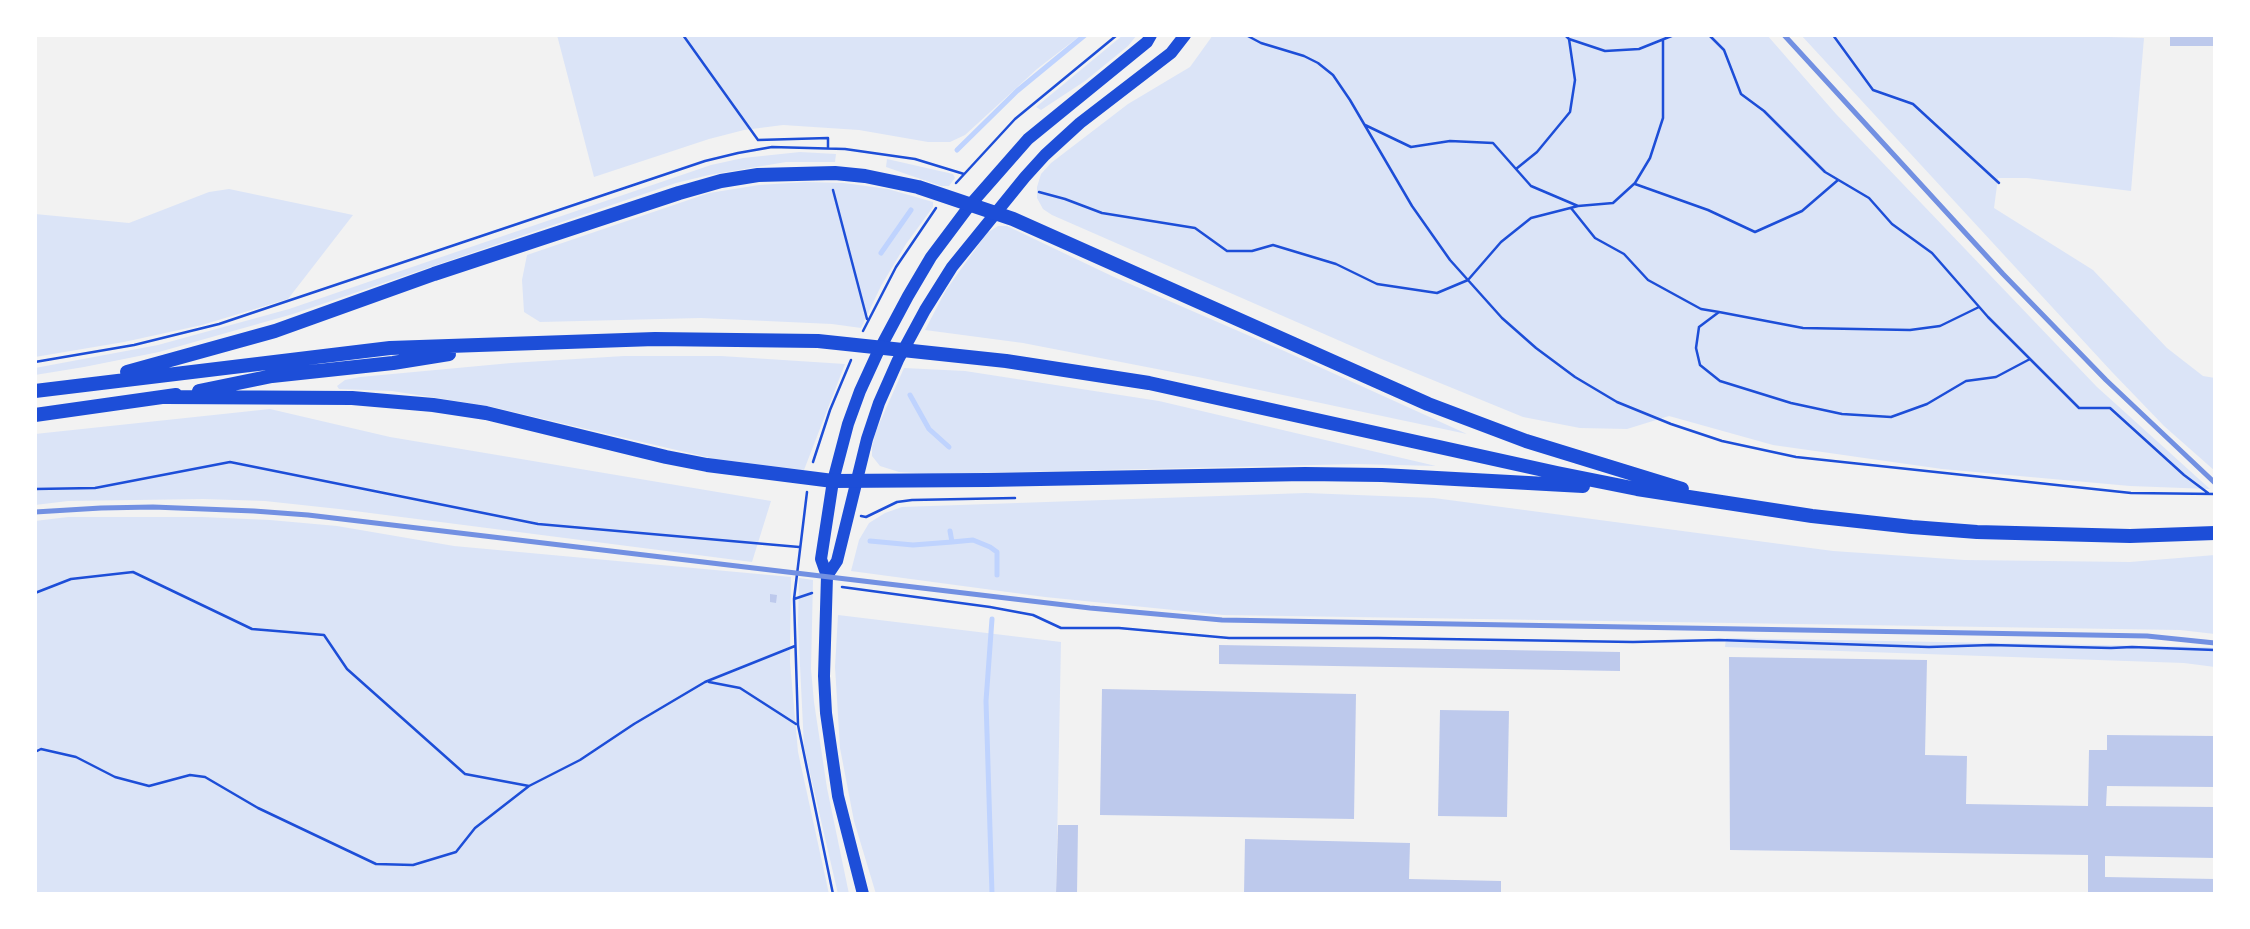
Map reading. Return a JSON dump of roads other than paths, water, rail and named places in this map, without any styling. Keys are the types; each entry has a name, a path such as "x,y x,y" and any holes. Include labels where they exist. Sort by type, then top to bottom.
{"main road":[{"path":"77,385 275,331 679,192 758,175 790,173 865,176 918,187 1013,219 1428,404 1526,441 1723,502"},
{"path":"35,391 390,348 655,339 818,341 956,355 1149,383 1557,473 1637,489 1812,516 1964,531 2104,535 2215,533"},
{"path":"35,415 166,397 272,376 393,363 509,344"},
{"path":"166,397 326,397 433,405 486,413 707,465 833,481 1331,474 1637,489"}],"street":[{"path":"827,582 836,561 871,428 903,350 952,267 1045,155 1080,123 1171,53 1185,35"},
{"path":"863,894 838,796 830,744 824,676 827,582 821,559 833,481 860,391 877,354 931,257 970,205 1028,139 1149,39"}],"waterway":[{"path":"957,150 1017,91 1085,35"},
{"path":"881,253 911,210"},
{"path":"910,395 929,429 949,447"},
{"path":"950,531 952,542 973,540 997,552 997,575"},
{"path":"870,541 913,545 952,542"},
{"path":"992,619 986,701 992,894"}],"railway":[{"path":"1784,35 2003,274 2106,380 2215,483"},
{"path":"35,512 153,507 308,515 1090,608 1222,620 2147,636 2215,643"}]}
